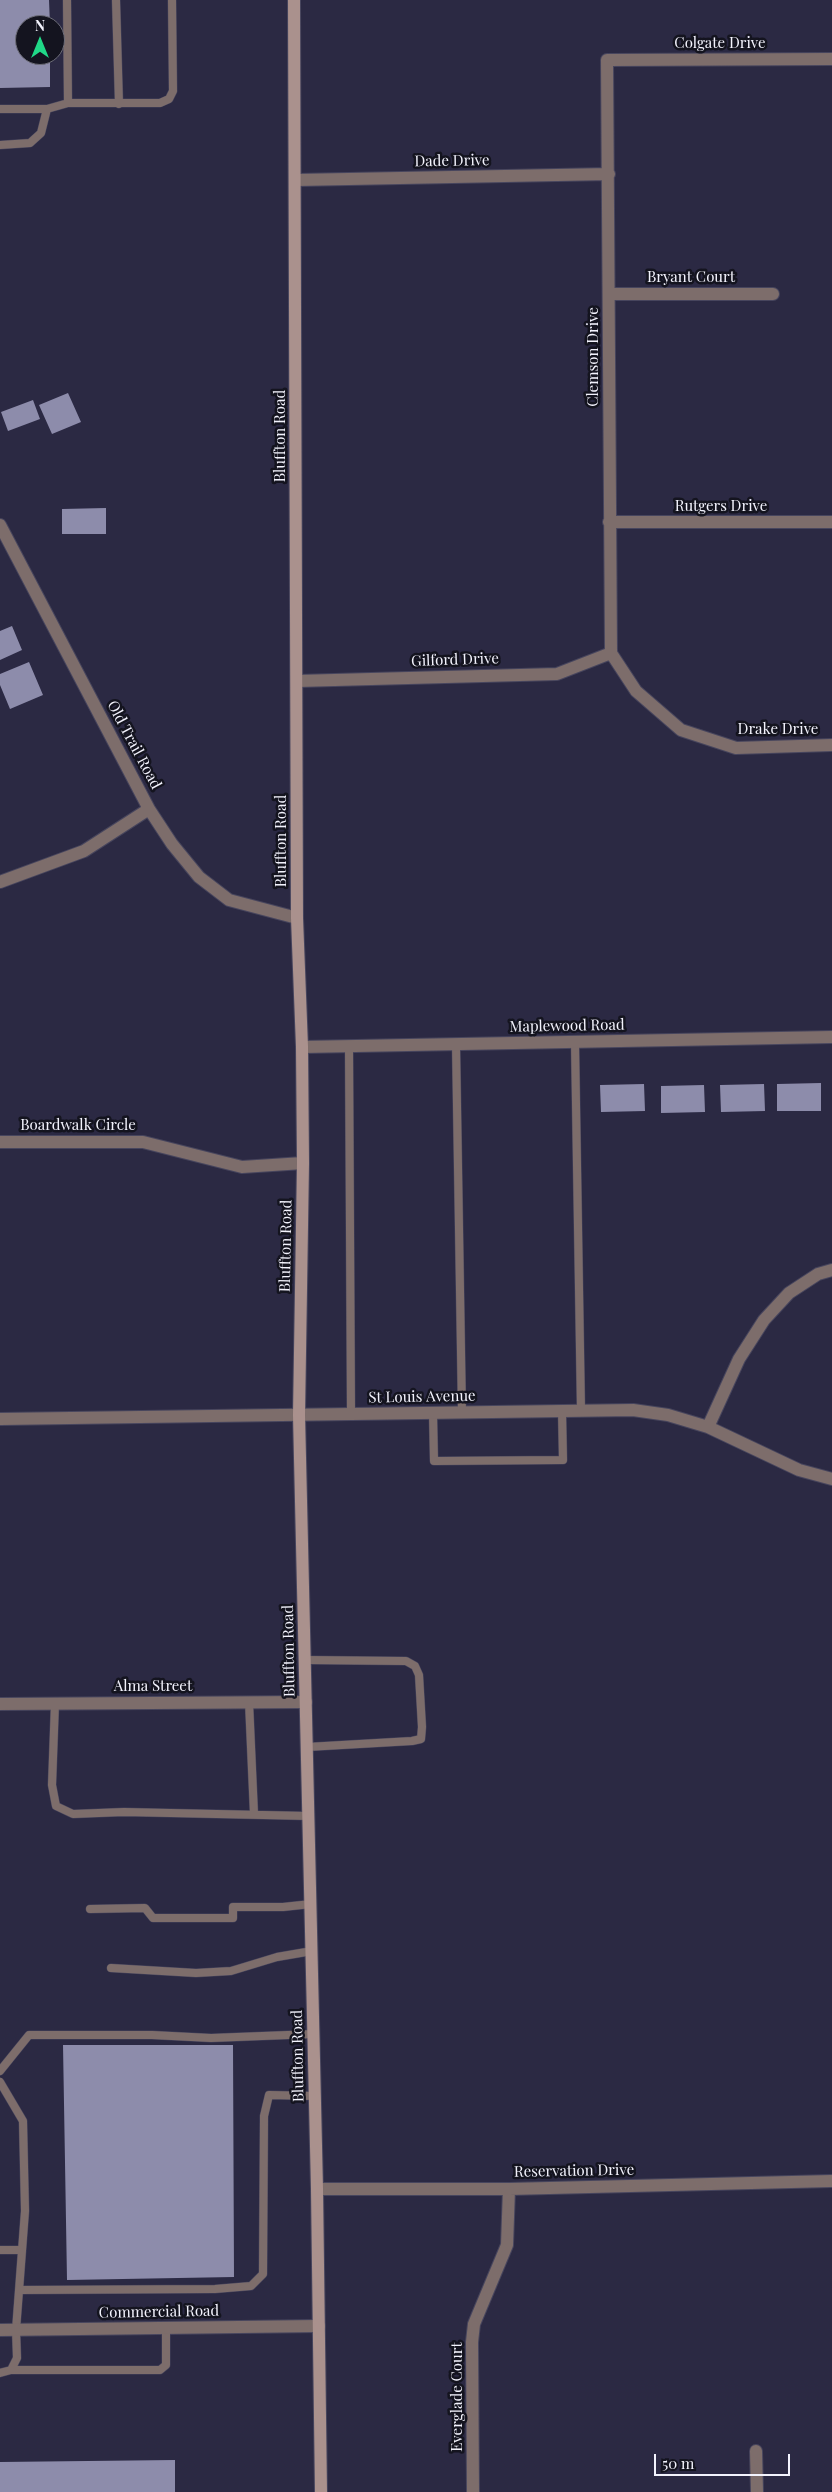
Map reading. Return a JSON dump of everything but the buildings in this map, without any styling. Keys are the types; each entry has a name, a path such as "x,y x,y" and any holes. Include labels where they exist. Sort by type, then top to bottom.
{"main road":[{"name":"Bluffton Road","path":"294,0 297,918 302,1047 303,1163 299,1415 314,2034 322,2492"}],"street":[{"name":"Colgate Drive","path":"607,60 832,58"},
{"name":"Clemson Drive","path":"607,60 611,653"},
{"name":"Dade Drive","path":"296,180 609,174"},
{"name":"Bryant Court","path":"609,294 773,294"},
{"name":"Rutgers Drive","path":"609,522 832,522"},
{"name":"Old Trail Road","path":"0,526 149,809 172,844 199,877 229,900 297,918"},
{"name":"Gilford Drive","path":"297,681 557,674 611,653"},
{"name":"Drake Drive","path":"611,653 636,691 681,730 736,748 832,746"},
{"path":"0,882 84,851 149,809"},
{"name":"Maplewood Road","path":"302,1047 832,1036"},
{"name":"Boardwalk Circle","path":"0,1142 143,1142 242,1167 303,1163"},
{"path":"708,1427 739,1359 764,1320 789,1293 818,1274 832,1270"},
{"name":"St Louis Avenue","path":"0,1419 633,1410 668,1415 708,1427 799,1470 832,1480"},
{"name":"Alma Street","path":"0,1704 306,1702"},
{"name":"Reservation Drive","path":"317,2189 509,2189 832,2181"},
{"name":"Everglade Court","path":"473,2492 472,2342 474,2324 507,2244 509,2189"},
{"name":"Commercial Road","path":"0,2330 319,2326"},
{"path":"756,2451 757,2492"}],"lane":[{"path":"67,0 68,103"},
{"path":"116,0 119,104"},
{"path":"0,109 47,109 68,103 160,103 169,99 173,91 172,0"},
{"path":"0,145 30,143 41,133 47,109"},
{"path":"575,1042 581,1411"},
{"path":"456,1044 462,1413"},
{"path":"348,1046 351,1414"},
{"path":"433,1413 434,1461 563,1460 562,1411"},
{"path":"305,1660 406,1661 415,1666 419,1675 422,1727 420,1739 412,1741 307,1746"},
{"path":"249,1702 254,1814"},
{"path":"55,1703 52,1785 56,1806 74,1814 124,1812 308,1816"},
{"path":"90,1909 145,1908 153,1918 233,1918 233,1907 283,1907 311,1904"},
{"path":"111,1968 196,1974 231,1971 277,1957 312,1951"},
{"path":"0,2071 29,2035 152,2035 211,2038 314,2034"},
{"path":"0,2082 23,2121 26,2211 16,2330 17,2358 11,2370"},
{"path":"19,2290 215,2290 251,2286 264,2274 264,2116 269,2094 315,2096"},
{"path":"0,2250 22,2250"},
{"path":"0,2373 11,2370 160,2370 166,2365 166,2328"}]}
